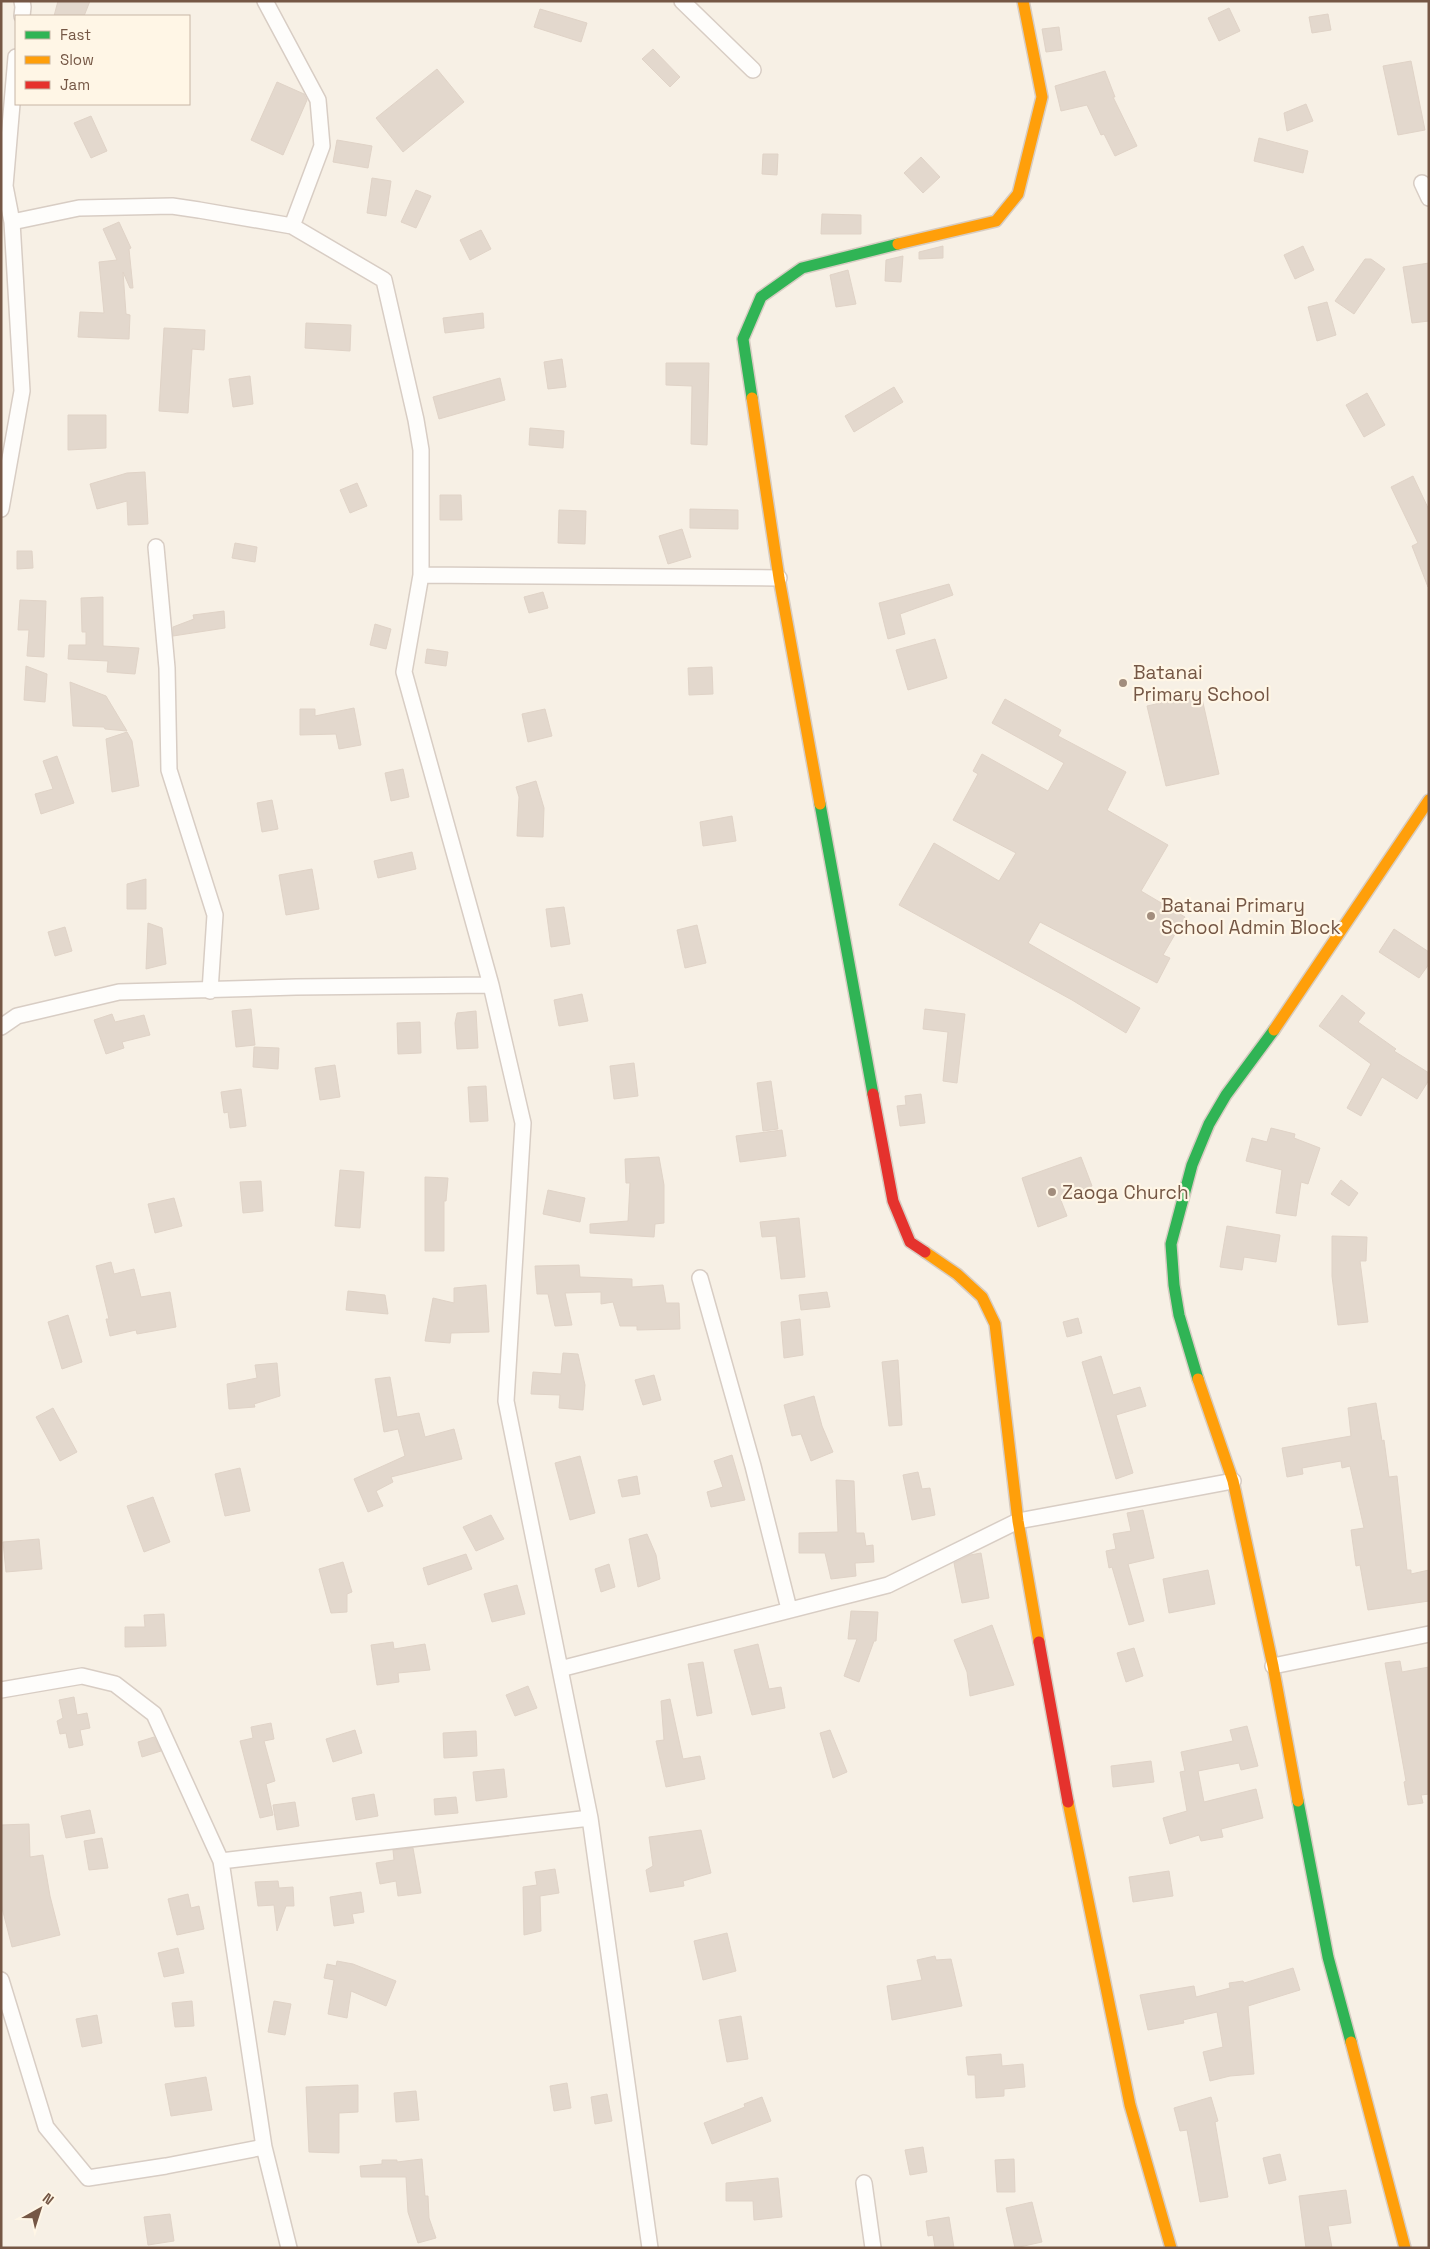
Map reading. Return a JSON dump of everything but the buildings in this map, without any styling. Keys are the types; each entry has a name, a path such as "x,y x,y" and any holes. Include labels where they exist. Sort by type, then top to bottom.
{"street":[{"path":"22,1 22,15"},
{"path":"266,1 318,100 322,146 292,226"},
{"path":"682,1 753,70"},
{"path":"1023,1 1042,97 1018,194 996,221 935,234 802,268 761,297 743,339 779,578 893,1201 910,1242 957,1274 982,1297 995,1324 1018,1521 1063,1774 1130,2104 1171,2248"},
{"path":"1,509 22,391 12,222 5,186 15,69"},
{"path":"1422,183 1429,198"},
{"path":"12,222 79,208 172,206 292,226 384,280 421,450 421,575 404,672 491,985 523,1123 506,1401 590,1818 650,2248"},
{"path":"156,547 167,668 169,770 215,915 210,991"},
{"path":"421,575 779,578"},
{"path":"1405,2248 1328,1957 1274,1666 1233,1481 1188,1348 1174,1285 1171,1244 1192,1165 1209,1124 1226,1095 1294,1002 1429,800"},
{"path":"1,1027 17,1016 119,992 210,991 296,987 491,985"},
{"path":"700,1278 753,1466 789,1609"},
{"path":"560,1670 789,1609 888,1585 1018,1521 1233,1481"},
{"path":"1274,1666 1429,1634"},
{"path":"1,1690 82,1676 115,1684 154,1714 221,1861 264,2147 289,2248"},
{"path":"221,1861 590,1818"},
{"path":"1,1980 46,2127 88,2178 166,2166 264,2147"},
{"path":"864,2183 873,2248"}],"traffic: fast":[{"path":"752,398 743,339 761,297 802,268 898,244"},
{"path":"820,804 873,1094"},
{"path":"1198,1379 1179,1315 1174,1285 1171,1244 1192,1165 1209,1124 1226,1095 1274,1030"},
{"path":"1298,1801 1328,1957 1351,2042"}],"traffic: slow":[{"path":"898,244 996,221 1018,194 1042,97 1023,1"},
{"path":"752,398 779,578 820,804"},
{"path":"1274,1030 1429,800"},
{"path":"925,1252 957,1274 982,1297 995,1324 1018,1521 1039,1642"},
{"path":"1198,1379 1233,1481 1273,1666 1298,1801"},
{"path":"1068,1802 1130,2105 1171,2248"},
{"path":"1351,2042 1405,2248"}],"traffic: jam":[{"path":"873,1094 893,1201 910,1242 925,1252"},
{"path":"1039,1642 1068,1802"}],"place":[{"name":"Batanai Primary School","path":"1123,683"},
{"name":"Batanai Primary School Admin Block","path":"1151,916"},
{"name":"Zaoga Church","path":"1052,1192"}]}
